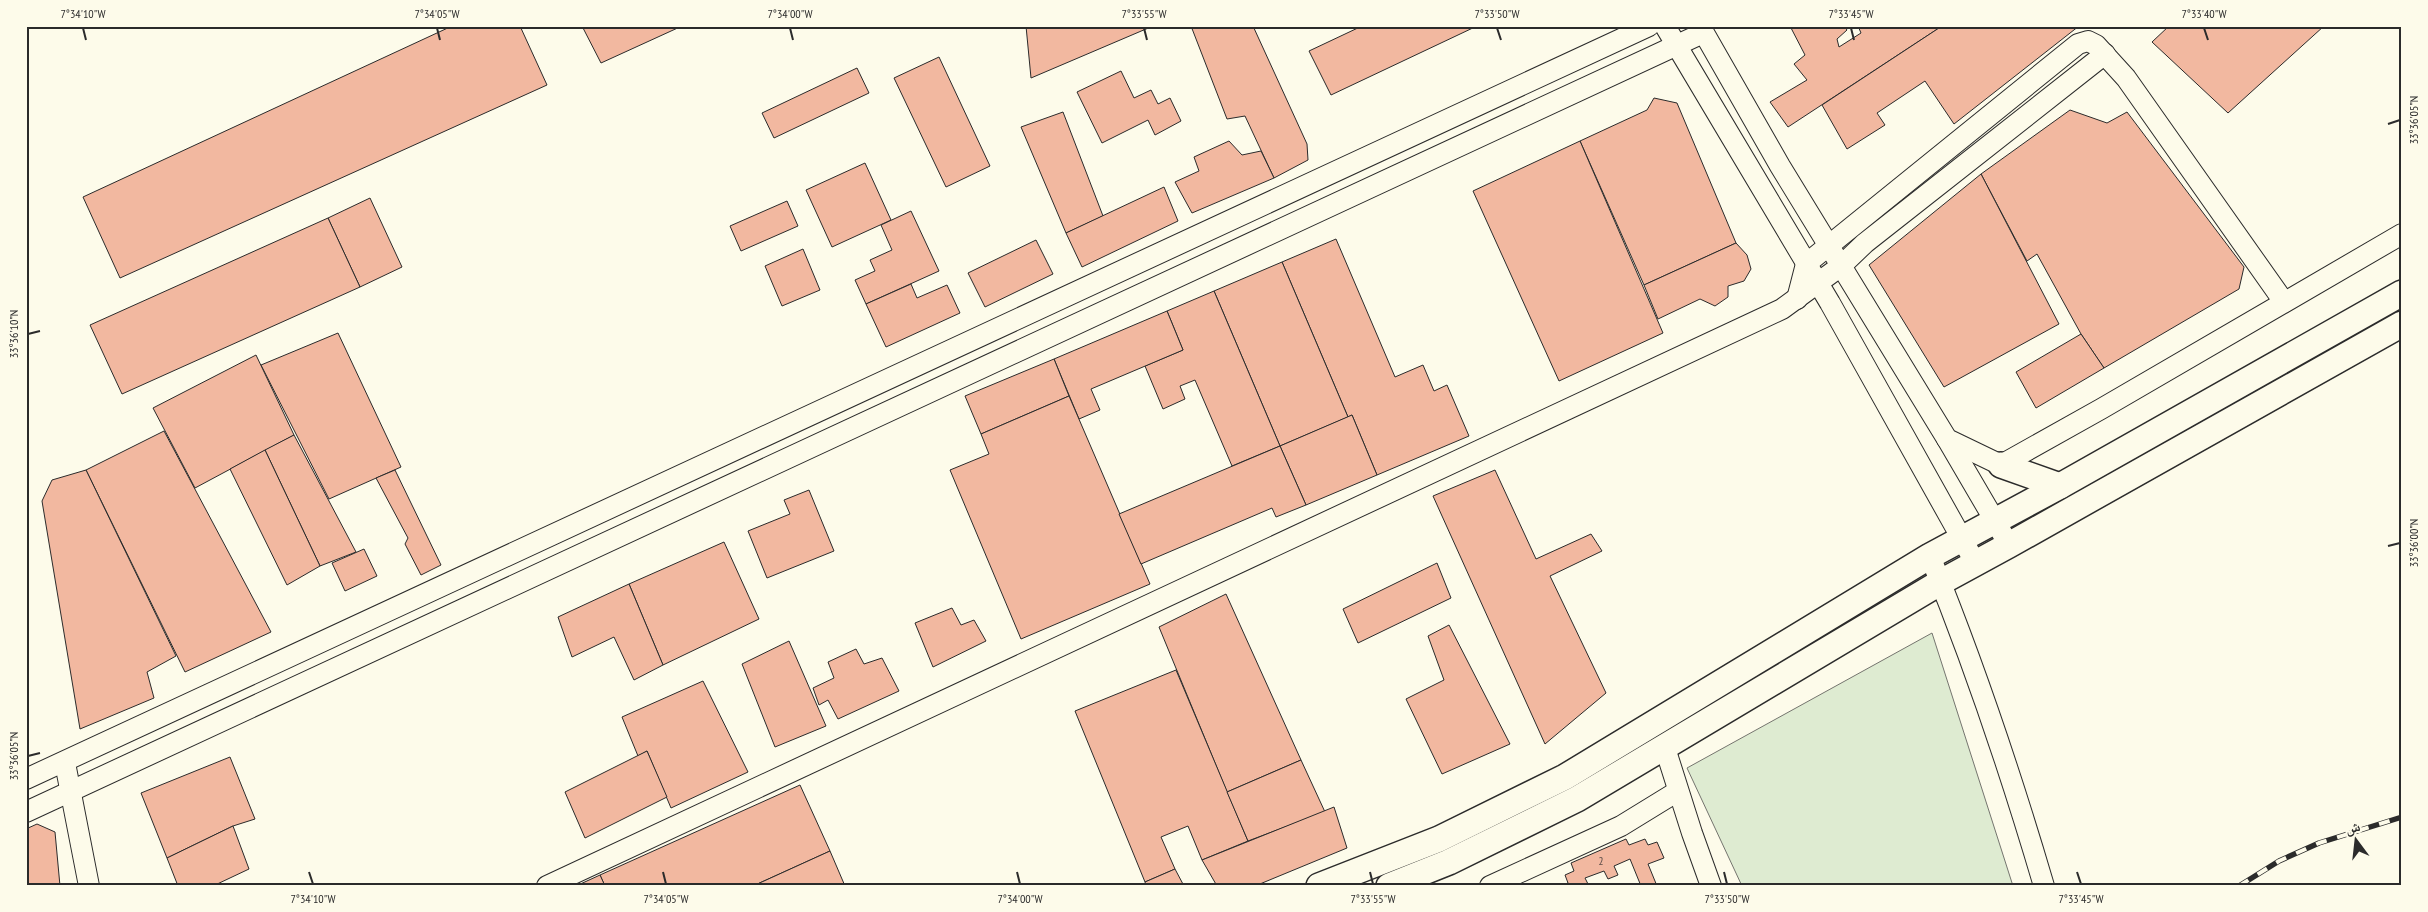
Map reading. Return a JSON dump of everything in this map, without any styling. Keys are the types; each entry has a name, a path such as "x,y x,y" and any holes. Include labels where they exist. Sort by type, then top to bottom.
{"main road":[{"path":"1319,886 1439,839 1565,776 1930,556 2060,486 2402,293"},
{"path":"1389,886 1449,862 1514,832 1577,799 1941,582 2402,324"},
{"path":"2001,465 2060,486"}],"street":[{"path":"26,779 65,763 1648,26"},
{"path":"1664,26 1818,284 1976,564"},
{"path":"26,812 1676,46 1701,30 1828,245 2010,545"},
{"path":"1797,299 1806,264 2078,44 2088,41 2092,42 2105,54 2140,97 2284,302"},
{"path":"547,886 1772,314 1818,284 1841,266 1864,243 2105,54"},
{"path":"1718,116 1743,103"},
{"path":"1947,439 2001,465 2402,234"},
{"path":"1108,277 1121,305"},
{"path":"1930,556 1990,716 2044,886"},
{"path":"1665,748 1711,886"},
{"path":"65,763 89,886"},
{"path":"1490,886 1621,826 1678,791"}],"green space":[{"path":"1932,633 2013,886 1742,886 1687,768"}],"building":[{"path":"452,26 520,26 547,85 120,278 83,197"},
{"path":"582,26 682,26 601,63"},
{"path":"1026,26 1153,26 1031,78"},
{"path":"1191,26 1253,26 1307,144 1308,160 1274,178 1245,116 1227,119"},
{"path":"1362,26 1477,26 1331,95 1309,51"},
{"path":"1790,26 1844,26 1847,30 1837,39 1839,47 1861,33 1858,26 1942,26 1788,127 1770,102 1807,80 1794,64 1805,55"},
{"path":"1942,26 2079,26 1954,124 1925,81 1877,113 1885,125 1847,149 1822,105"},
{"path":"2169,26 2324,26 2228,113 2152,42"},
{"path":"939,57 990,166 946,187 894,78"},
{"path":"857,68 869,93 774,138 762,113"},
{"path":"1121,71 1134,98 1151,90 1158,104 1170,98 1181,121 1155,135 1148,120 1102,143 1077,92"},
{"path":"1654,98 1677,103 1736,243 1644,285 1580,141 1647,110"},
{"path":"2070,110 2107,123 2127,112 2244,267 2239,289 2104,368 2081,334 2037,254 2027,261 1981,174"},
{"path":"1063,112 1103,216 1066,233 1021,127"},
{"path":"1229,141 1242,155 1261,151 1274,178 1192,213 1175,182 1199,171 1194,157"},
{"path":"1580,141 1663,333 1559,381 1473,191"},
{"path":"865,163 891,220 832,247 806,190"},
{"path":"1981,174 2059,324 1944,387 1869,265"},
{"path":"1164,187 1178,221 1082,267 1066,233"},
{"path":"370,198 402,267 360,287 328,218"},
{"path":"787,201 798,226 741,251 730,226"},
{"path":"911,211 939,271 866,304 855,280 875,271 870,260 892,250 881,225"},
{"path":"328,218 360,287 122,394 90,325"},
{"path":"1336,239 1395,377 1423,365 1434,391 1447,385 1469,436 1377,475 1352,415 1348,417 1282,262"},
{"path":"1036,240 1053,274 985,307 968,273"},
{"path":"1736,243 1747,255 1751,269 1744,281 1728,286 1728,297 1715,306 1700,299 1658,319 1644,285"},
{"path":"803,249 820,290 782,306 765,266"},
{"path":"1282,262 1348,417 1280,446 1214,291"},
{"path":"911,284 917,298 947,285 960,313 886,347 866,304"},
{"path":"1214,291 1280,446 1232,466 1195,380 1180,386 1185,399 1163,409 1145,366 1183,350 1167,311"},
{"path":"1167,311 1183,350 1091,389 1100,410 1079,419 1054,359"},
{"path":"338,333 401,467 329,499 261,365"},
{"path":"2081,334 2104,368 2036,408 2016,372"},
{"path":"256,355 294,435 195,488 153,408"},
{"path":"1054,359 1069,396 981,434 965,396"},
{"path":"1069,396 1150,584 1021,639 950,470 989,454 981,434"},
{"path":"1352,415 1377,475 1306,505 1280,446"},
{"path":"164,431 271,632 185,672 86,470"},
{"path":"294,435 356,552 320,566 265,450"},
{"path":"1280,446 1306,505 1276,517 1272,508 1141,564 1119,514"},
{"path":"265,450 320,566 287,585 230,469"},
{"path":"86,470 176,656 147,672 154,698 80,729 42,501 52,480"},
{"path":"395,470 441,565 421,575 405,544 408,538 376,478"},
{"path":"1495,470 1536,559 1591,534 1602,551 1550,576 1606,693 1545,744 1433,496"},
{"path":"809,490 834,551 767,578 748,531 790,514 784,500"},
{"path":"724,542 759,619 663,665 629,584"},
{"path":"364,549 377,576 345,591 332,563"},
{"path":"1437,563 1451,598 1358,643 1343,609"},
{"path":"629,584 663,665 634,680 614,637 572,657 558,617"},
{"path":"1226,594 1301,760 1227,792 1159,627"},
{"path":"952,608 961,625 974,620 986,641 933,667 915,623"},
{"path":"1449,625 1510,744 1442,774 1406,699 1444,680 1428,636"},
{"path":"789,641 826,726 775,747 742,664"},
{"path":"856,649 864,664 882,658 899,691 838,719 828,700 819,705 813,688 834,678 828,662"},
{"path":"1176,670 1248,841 1202,860 1188,826 1161,837 1175,869 1145,882 1075,711"},
{"path":"703,681 748,772 671,808 647,751 638,756 622,717"},
{"path":"647,751 667,797 585,838 565,792"},
{"path":"230,757 255,819 233,826 167,858 141,793"},
{"path":"1301,760 1325,812 1248,841 1227,792"},
{"path":"800,785 830,851 753,886 605,886 600,875"},
{"path":"1334,807 1347,848 1255,886 1217,886 1202,860"},
{"path":"37,824 55,832 60,886 26,886 26,829"},
{"path":"233,826 249,869 213,886 178,886 167,858"},
{"path":"1626,839 1629,845 1645,839 1648,845 1657,842 1664,858 1648,864 1657,886 1641,886 1630,859 1614,866 1618,875 1608,879 1604,871 1585,878 1589,886 1560,886 1568,883 1565,875 1574,871 1571,863"},
{"path":"830,851 845,886 753,886"},
{"path":"1175,869 1184,886 1146,886 1145,882"},
{"path":"600,875 605,886 576,886"}],"railway":[{"path":"2239,886 2279,861 2319,843 2402,817"}]}
